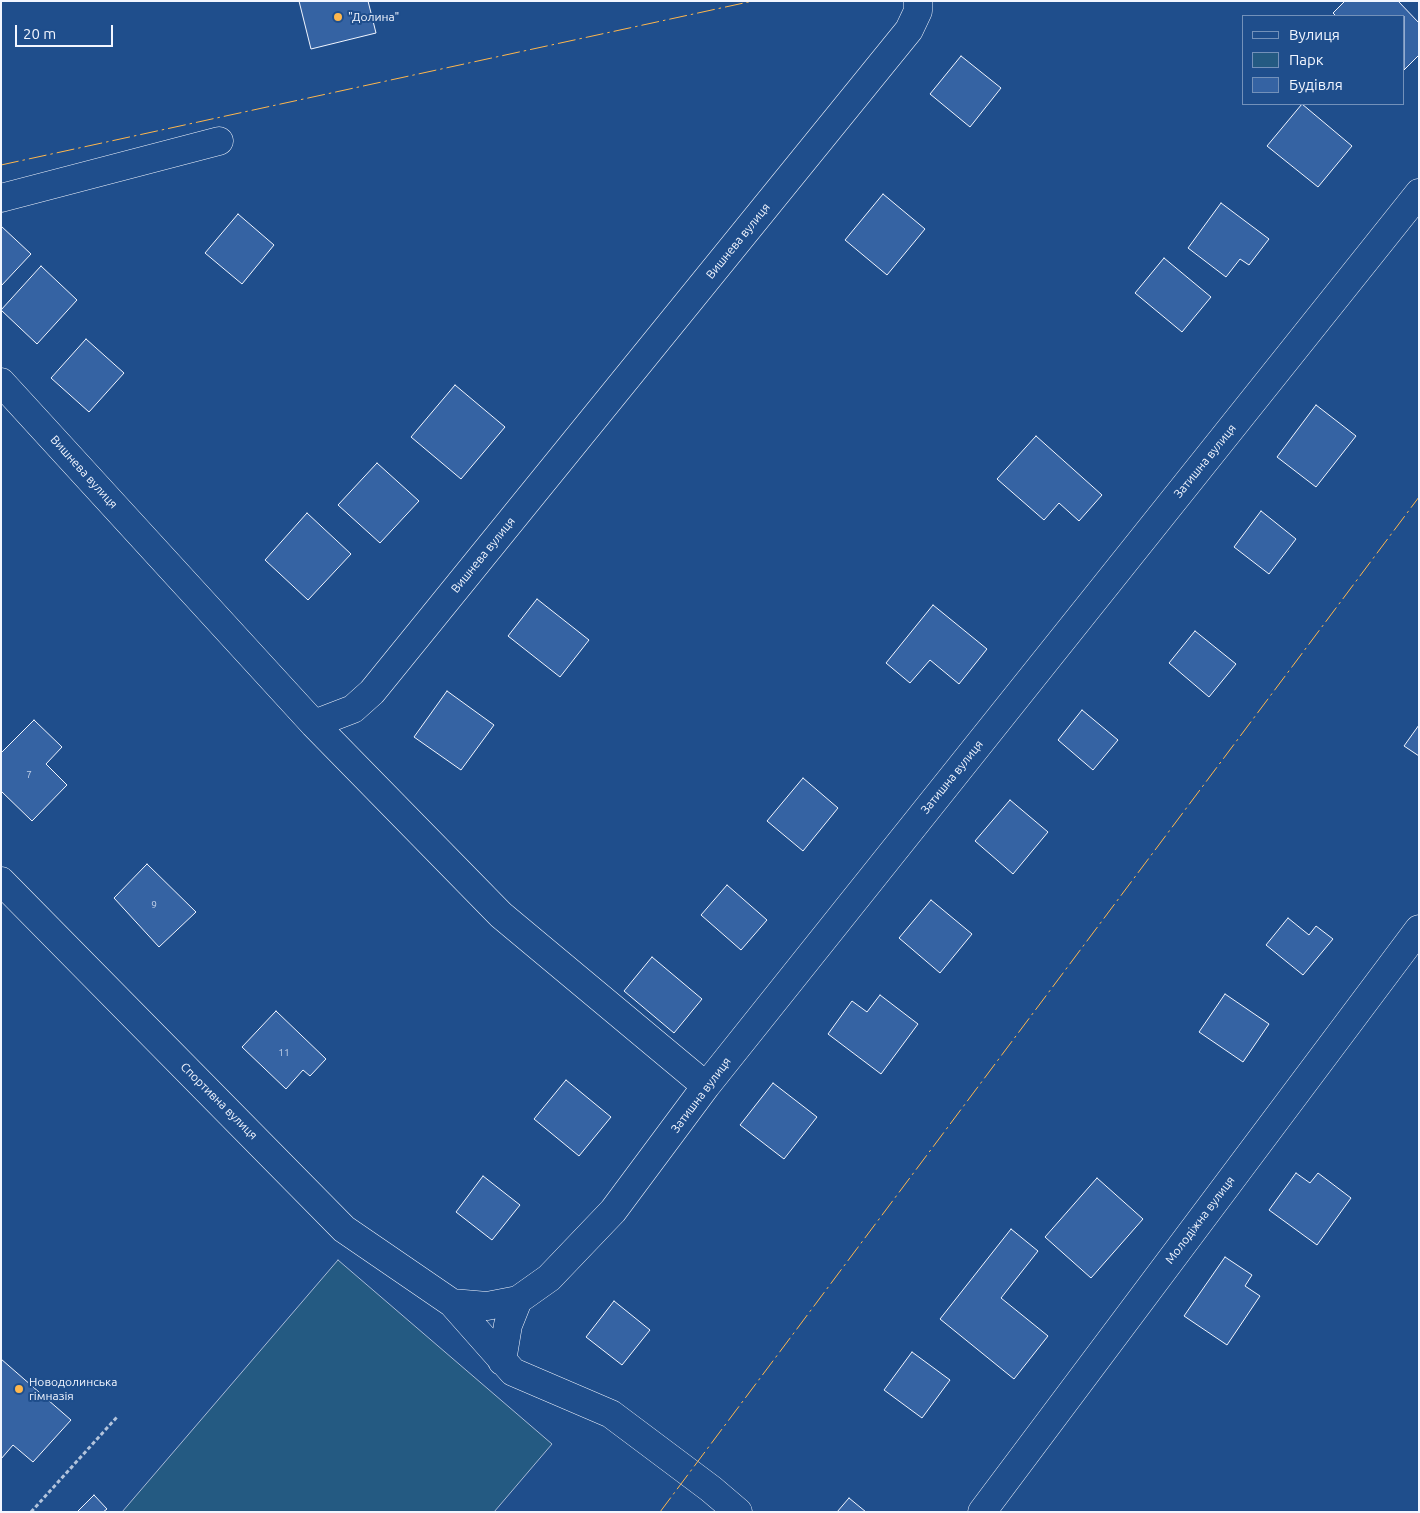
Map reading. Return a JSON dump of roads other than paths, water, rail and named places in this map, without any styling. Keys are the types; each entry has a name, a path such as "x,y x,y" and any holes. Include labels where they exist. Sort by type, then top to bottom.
{"street":[{"name":"Вишнева вулиця","path":"1,382 314,724 353,709 372,692 909,30 918,10 918,1"},
{"path":"1,198 219,141"},
{"name":"Затишна вулиця","path":"452,1303 487,1306 518,1300 549,1278 614,1211 706,1086 1419,192"},
{"path":"314,724 501,915 706,1086"},
{"name":"Спортивна вулиця","path":"1,881 344,1229 452,1303 512,1372 611,1414 712,1489 738,1512"},
{"name":"Молодіжна вулиця","path":"982,1512 1419,929"},
{"path":"502,1360 508,1325 518,1300"}],"place":[{"name":"\"Долина\"","path":"338,17"},
{"name":"Новодолинська гімназія","path":"19,1389"}]}
